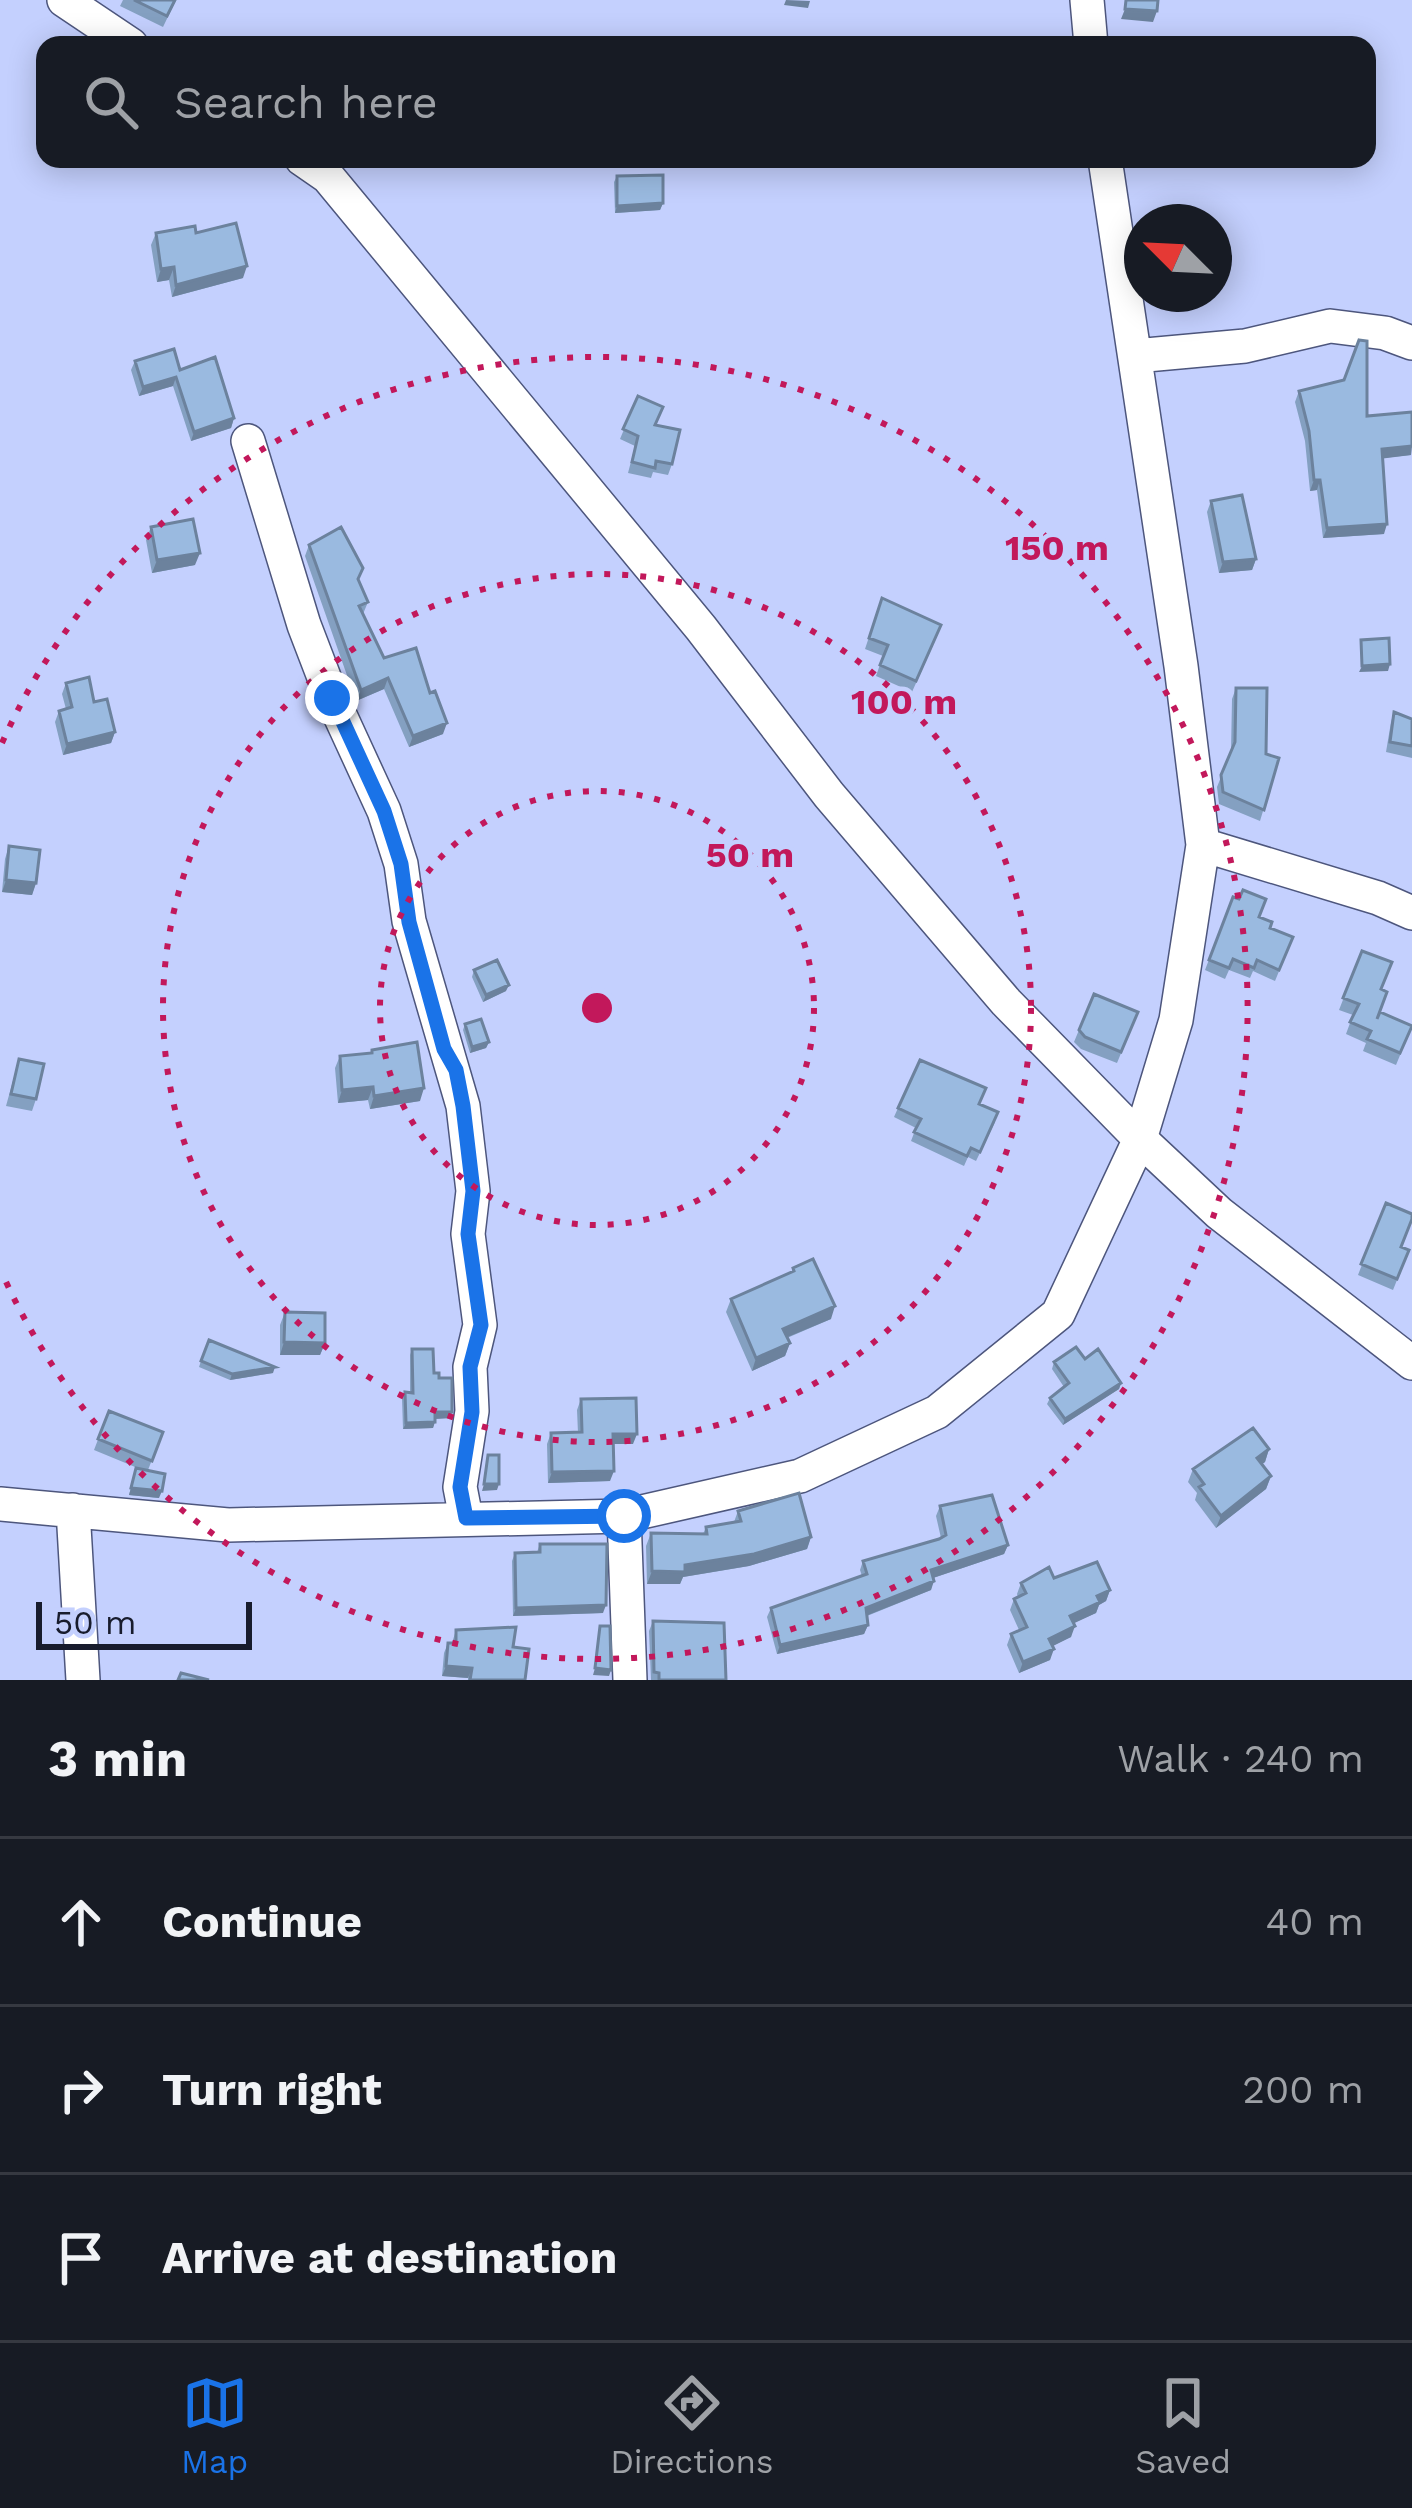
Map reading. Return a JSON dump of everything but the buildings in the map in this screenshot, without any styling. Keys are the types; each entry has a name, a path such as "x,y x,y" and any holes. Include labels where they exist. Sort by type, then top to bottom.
{"street":[{"path":"64,0 117,36"},
{"path":"1087,0 1090,36"},
{"path":"315,168 328,177 701,628 829,795 1006,1002 1219,1213 1412,1364"},
{"path":"0,1504 228,1525 624,1516 800,1476 937,1412 1058,1314 1140,1139 1176,1020 1203,845 1106,168"},
{"path":"1135,356 1246,346 1330,326 1385,332 1412,344"},
{"path":"248,442 304,625 384,811 444,1049 456,1070 473,1191 468,1234 481,1325 470,1367 472,1412 460,1487 466,1518"},
{"path":"1203,845 1378,898 1412,913"},
{"path":"73,1510 83,1680"},
{"path":"624,1516 630,1680"}],"route":[{"path":"332,698 384,811 401,864 409,922 463,1106 473,1191 468,1234 481,1325 470,1367 472,1412 460,1487 466,1518 624,1516"}]}
